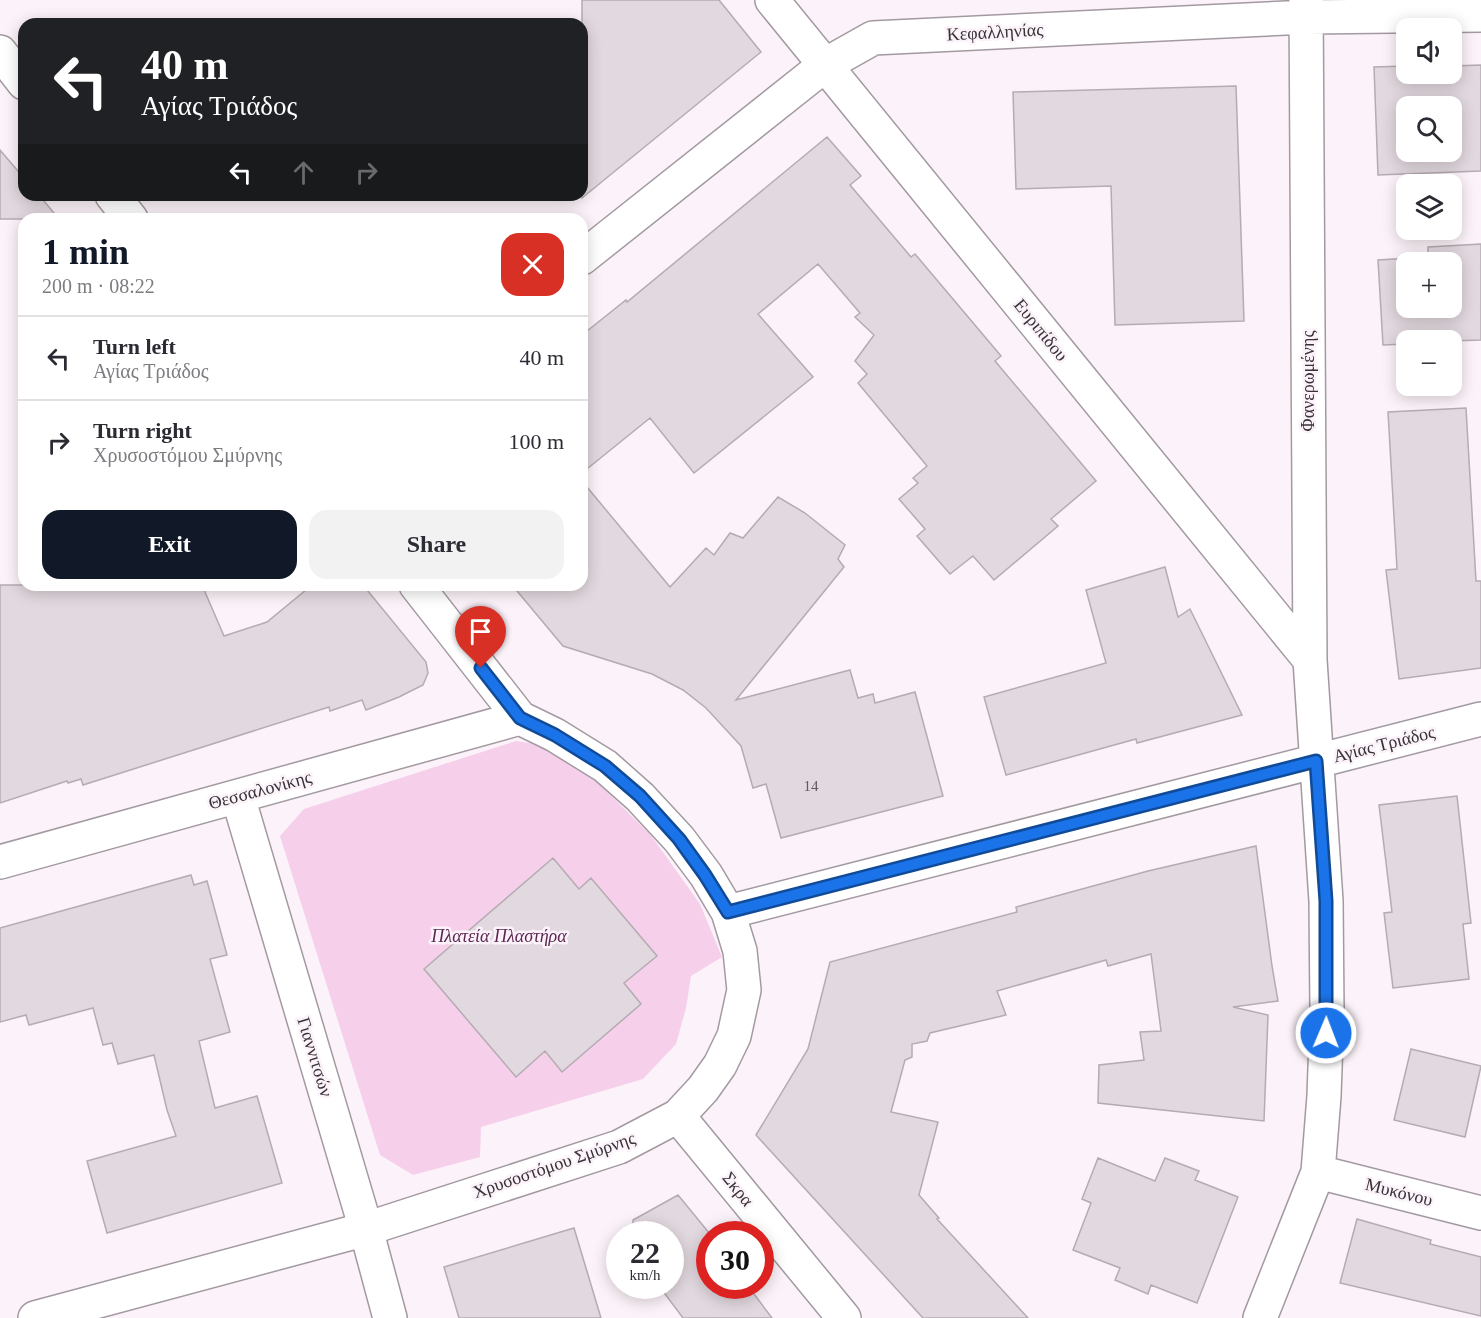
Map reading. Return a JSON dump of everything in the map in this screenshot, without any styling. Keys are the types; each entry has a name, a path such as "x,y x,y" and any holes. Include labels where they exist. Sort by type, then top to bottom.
{"street":[{"name":"Ευριπίδου","path":"772,0 1310,660"},
{"name":"Κεφαλληνίας","path":"588,253 825,65 873,38 1306,8 1481,15"},
{"name":"Φανερωμένης","path":"1260,1318 1318,1172 1327,1012 1326,901 1310,660 1306,8"},
{"path":"0,52 18,74"},
{"path":"117,201 126,213"},
{"path":"421,591 520,718"},
{"name":"Θεσσαλονίκης","path":"0,862 520,718"},
{"name":"Χρυσοστόμου Σμύρνης","path":"35,1318 366,1229 619,1147 678,1116 703,1089 720,1065 734,1036 744,990 740,951 728,912 679,839 640,796 605,766 555,735 520,718"},
{"name":"Αγίας Τριάδος","path":"728,912 1481,718"},
{"name":"Γιαννιτσών","path":"237,797 366,1229 390,1318"},
{"name":"Σκρα","path":"678,1116 844,1318"},
{"name":"Μυκόνου","path":"1318,1172 1481,1213"}],"green space":[{"name":"Πλατεία Πλαστήρα","path":"516,741 543,745 596,781 650,834 700,904 722,957 691,976 686,1008 676,1044 643,1079 481,1127 480,1157 413,1175 380,1155 280,836 304,809"}],"building":[{"path":"582,0 719,0 761,52 588,193 588,18 582,18"},
{"path":"1481,65 1481,171 1378,175 1374,67 1396,66 1396,84 1462,84 1462,66"},
{"path":"1236,86 1244,321 1115,325 1111,186 1016,189 1013,92"},
{"path":"827,137 861,176 850,185 911,257 915,254 1001,356 995,361 1096,481 1051,519 1058,526 994,580 973,556 950,574 917,536 925,529 899,499 918,483 913,478 927,466 858,383 867,374 855,361 874,335 855,317 860,313 818,264 758,314 813,377 694,473 650,418 588,468 588,330 626,300 627,302"},
{"path":"0,150 18,171 18,201 44,201 54,213 18,213 18,219 0,219"},
{"path":"1481,244 1481,340 1462,341 1462,330 1396,330 1396,344 1383,345 1378,260 1396,259 1396,318 1462,318 1462,252 1428,252 1428,247"},
{"path":"1466,408 1476,581 1481,581 1481,668 1399,679 1386,570 1397,569 1388,412"},
{"path":"588,488 670,587 706,548 714,555 730,533 743,538 778,497 805,513 845,545 838,559 844,567 736,700 850,670 858,698 873,694 875,703 915,692 943,796 781,838 766,784 753,788 741,746 706,708 683,690 652,674 563,646 517,591 588,591"},
{"path":"1165,567 1178,617 1190,609 1242,715 1137,743 1136,739 1006,775 984,697 1106,663 1086,590"},
{"path":"0,585 18,585 18,591 205,591 224,636 267,622 305,591 368,591 426,662 428,673 423,685 366,710 362,700 330,711 329,707 83,785 81,779 68,783 67,781 0,803"},
{"path":"1457,796 1471,923 1463,924 1469,979 1393,988 1384,913 1392,912 1379,805"},
{"path":"1256,846 1278,1001 1233,1007 1268,1015 1264,1121 1098,1103 1099,1065 1144,1060 1140,1032 1161,1031 1151,954 1108,966 1106,960 997,991 1006,1015 930,1033 927,1041 912,1044 912,1057 905,1060 891,1112 938,1122 919,1195 939,1218 937,1219 1028,1318 923,1318 756,1135 808,1049 830,962 1017,912 1016,907 1148,871"},
{"path":"553,858 579,889 591,878 657,956 624,983 641,1004 562,1072 545,1051 516,1077 424,969"},
{"path":"191,875 194,885 207,881 227,955 210,959 230,1032 199,1041 215,1108 257,1096 282,1183 107,1233 87,1161 176,1136 167,1110 154,1055 118,1064 112,1043 103,1045 93,1008 29,1025 26,1015 0,1022 0,928"},
{"path":"1411,1049 1481,1066 1465,1137 1394,1120"},
{"path":"1098,1158 1155,1181 1165,1158 1199,1171 1195,1180 1238,1197 1197,1303 1151,1285 1148,1294 1115,1280 1120,1268 1073,1250 1091,1203 1082,1199"},
{"path":"678,1195 699,1221 696,1221 696,1299 758,1299 772,1318 683,1318 669,1299 684,1299 684,1221 633,1220"},
{"path":"1357,1219 1431,1240 1430,1244 1481,1257 1481,1316 1340,1283"},
{"path":"574,1228 601,1318 459,1318 444,1267"}],"route":[{"path":"481,668 520,718 555,735 605,766 640,796 679,839 728,912 1316,761 1326,901 1326,1033"}]}
